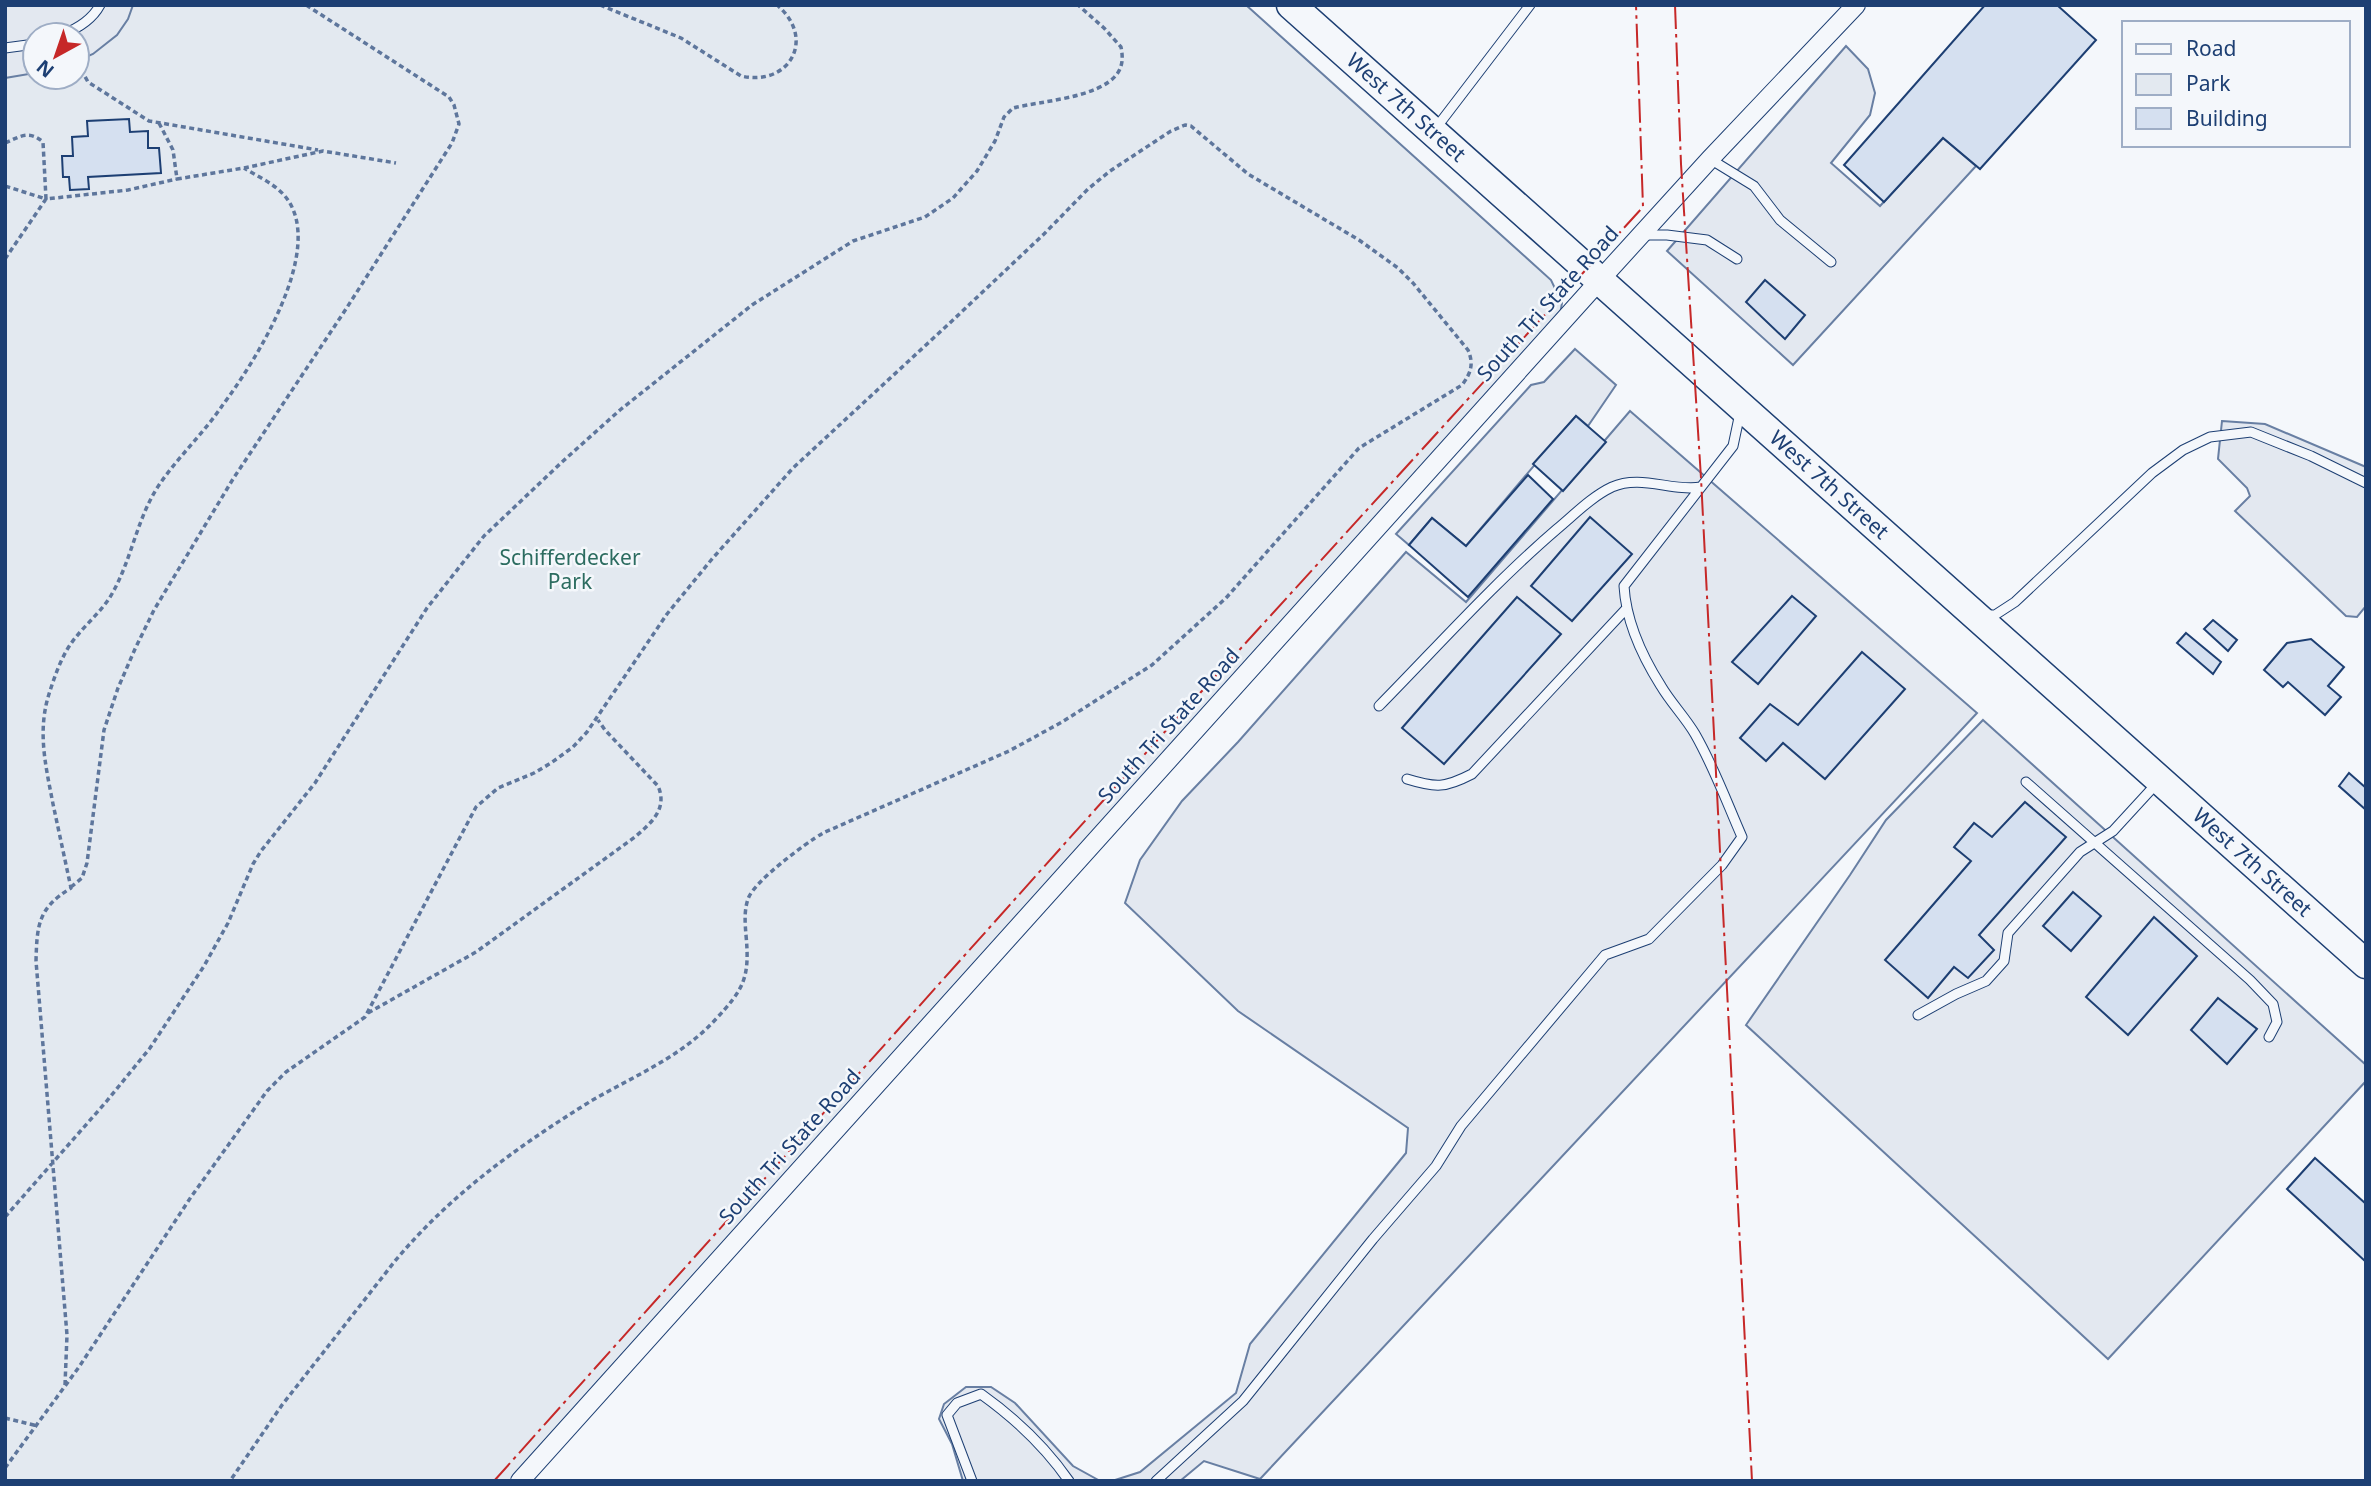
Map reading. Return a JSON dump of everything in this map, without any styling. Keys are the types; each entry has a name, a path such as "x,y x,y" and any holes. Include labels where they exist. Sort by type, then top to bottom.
{"main road":[{"name":"West 7th Street","path":"1291,5 2366,964"}],"street":[{"name":"South Tri State Road","path":"520,1481 1599,281 1856,5"}],"lane":[{"path":"86,21 100,5"},
{"path":"1433,132 1530,5"},
{"path":"1710,159 1754,186 1780,220 1831,262"},
{"path":"1641,235 1707,240 1737,258"},
{"path":"1156,1481 1242,1401 1373,1239 1436,1166 1461,1126 1605,955 1649,939 1722,865 1742,837 1695,734 1660,685 1640,645 1626,609 1624,586 1732,446 1741,408"},
{"path":"1975,616 1995,615 2015,602 2152,473 2183,450 2210,437 2251,432 2311,456 2366,483"},
{"path":"1380,706 1530,552 1588,503 1613,487 1637,482 1687,489 1701,487"},
{"path":"1407,779 1433,786 1449,785 1472,774 1626,609"},
{"path":"1918,1015 1986,981 2004,961 2008,933 2080,852 2113,831 2160,780"},
{"path":"2026,782 2250,979 2273,1004 2277,1022 2269,1037"},
{"path":"972,1481 947,1415 957,1403 981,1394 1009,1414 1050,1453 1069,1481"}],"path":[{"path":"65,1387 67,1335 36,961 36,929 43,913 57,896 82,878 87,863 104,730 118,688 154,610 233,479 440,164 459,124 458,115 449,97 306,5"},
{"path":"600,5 681,38 741,76 752,78 775,74 792,59 797,45 791,18 778,5"},
{"path":"5,1217 150,1048 204,966 228,923 261,851 315,783 427,608 484,536 620,410 752,305 853,241 925,217 953,198 982,163 995,141 1007,111 1091,90 1110,80 1121,66 1121,47 1078,5"},
{"path":"91,84 149,121 396,163"},
{"path":"159,123 173,149 177,179"},
{"path":"230,1481 282,1405 395,1261 418,1234 469,1185 513,1151 690,1044 716,1020 738,993 747,973 745,912 750,894 763,879 823,833 1009,751 1062,722 1152,665 1226,598 1359,448 1454,392 1468,377 1472,359 1468,350 1398,268 1359,240 1248,174 1191,126 1180,127 1110,171 1088,189 953,320 793,468 667,614 597,719 573,747 534,773 498,788 476,807 366,1014"},
{"path":"5,143 26,134 33,134 43,142 46,199 5,258"},
{"path":"5,186 46,199 128,190 323,151"},
{"path":"71,888 42,747 49,694 68,648 114,591 150,499 223,406 246,372 277,312 294,270 299,237 294,211 284,195 244,168"},
{"path":"5,1468 38,1426 191,1196 267,1091 286,1072 366,1014 476,952 635,837 656,816 662,798 658,786 597,719"},
{"path":"5,1418 38,1426"}],"green space":[{"name":"Schifferdecker Park","path":"5,5 1246,5 1551,280 1562,303 1560,315 511,1481 5,1481"}],"shaded area":[{"path":"5,5 133,5 128,19 117,35 91,55 91,21 21,21 21,75 5,78"},
{"path":"1846,46 1868,69 1875,93 1870,115 1831,163 1880,206 1943,138 1976,166 1793,365 1667,251"},
{"path":"1575,349 1616,385 1588,426 1576,416 1466,546 1432,518 1409,545 1396,534 1531,385 1544,382"},
{"path":"1630,411 1977,713 1260,1479 1204,1461 1180,1481 1112,1481 1140,1472 1236,1393 1250,1344 1406,1153 1408,1128 1238,1011 1125,903 1140,860 1182,801 1238,742 1406,552 1466,602"},
{"path":"2222,421 2265,424 2366,467 2366,606 2357,617 2346,616 2235,511 2250,496 2247,488 2218,459"},
{"path":"1983,720 2366,1065 2366,1081 2108,1359 1746,1025 1886,820"},
{"path":"966,1387 991,1387 1015,1403 1073,1466 1100,1481 963,1481 952,1444 939,1419 944,1404"}],"building":[{"path":"1985,5 2057,5 2096,40 1980,169 1943,138 1884,202 1844,165"},
{"path":"129,119 130,132 148,131 148,148 159,148 161,173 88,177 89,189 70,190 69,177 63,177 62,156 73,156 72,137 88,136 87,121"},
{"path":"1765,280 1805,315 1785,339 1746,302"},
{"path":"1576,416 1606,442 1563,491 1533,464"},
{"path":"1528,475 1553,499 1468,597 1409,545 1432,518 1466,546"},
{"path":"1590,517 1632,554 1572,621 1531,586"},
{"path":"1792,596 1816,616 1758,684 1732,662"},
{"path":"1517,597 1561,634 1444,764 1402,728"},
{"path":"2213,620 2237,640 2228,651 2204,629"},
{"path":"2186,633 2221,662 2213,674 2177,643"},
{"path":"2311,639 2344,667 2328,686 2341,697 2325,715 2288,682 2283,687 2264,670 2287,643"},
{"path":"1862,652 1905,689 1825,779 1783,743 1766,761 1740,738 1770,704 1798,725"},
{"path":"2349,773 2366,788 2366,810 2339,786"},
{"path":"2025,802 2066,837 1979,935 1994,950 1968,978 1954,967 1928,998 1885,960 1971,861 1954,847 1974,823 1992,837"},
{"path":"2073,892 2101,916 2071,951 2043,926"},
{"path":"2154,917 2197,956 2128,1035 2086,997"},
{"path":"2218,998 2257,1029 2227,1064 2191,1030"},
{"path":"2315,1158 2366,1204 2366,1262 2287,1189"}],"power":[{"path":"494,1481 1170,726 1643,207 1636,5"},
{"path":"1675,5 1681,164 1701,478 1752,1481"}]}
